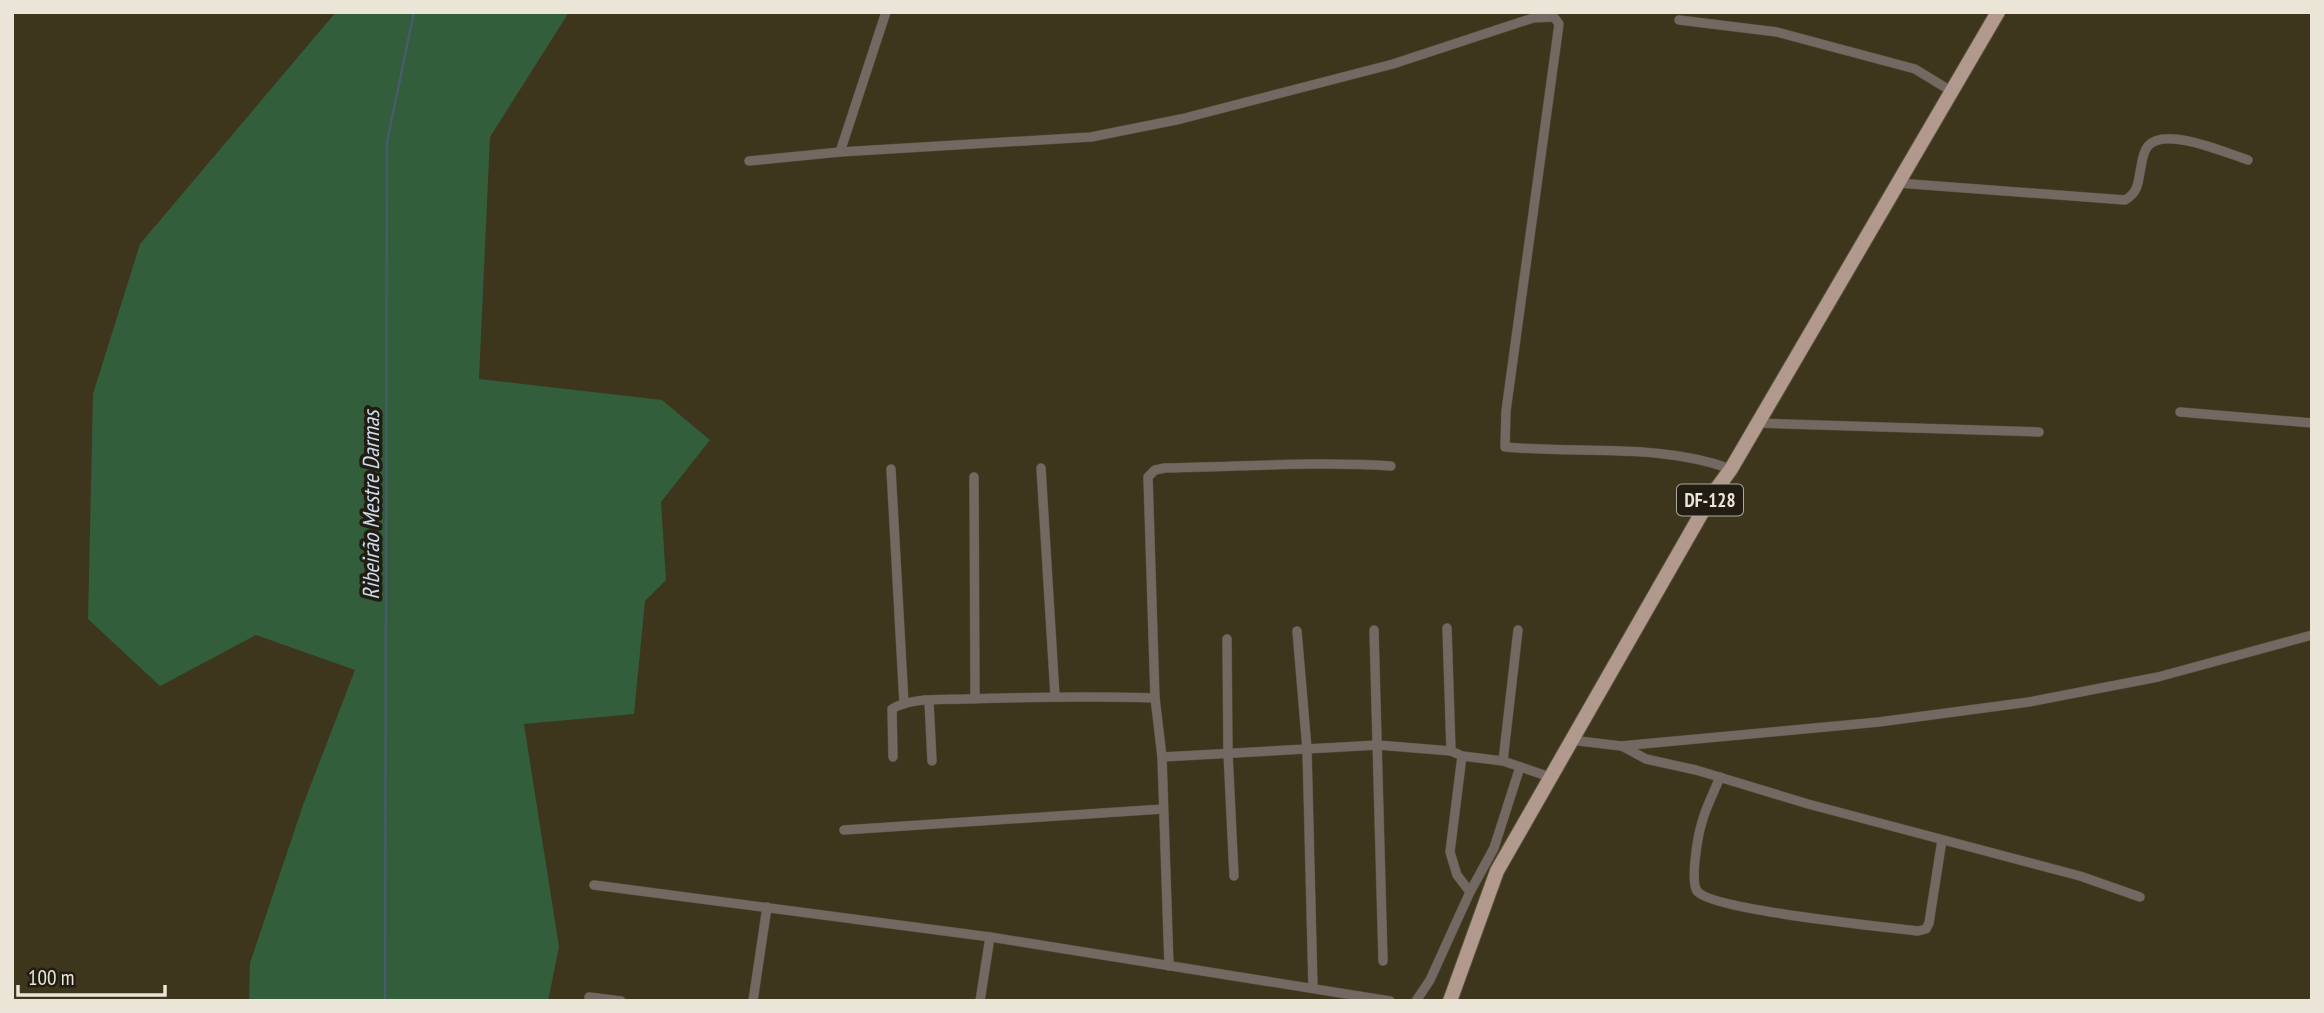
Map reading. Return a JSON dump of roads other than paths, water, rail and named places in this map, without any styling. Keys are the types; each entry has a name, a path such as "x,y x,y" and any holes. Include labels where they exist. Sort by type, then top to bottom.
{"main road":[{"name":"DF-128","path":"1450,1001 1497,871 1712,495 1731,469 1998,12"}],"street":[{"path":"840,152 886,12"},
{"path":"749,161 840,152 1091,137 1208,112 1393,64 1533,18 1554,18 1559,24 1506,411 1505,447 1662,454 1703,459 1731,469"},
{"path":"1679,20 1777,32 1915,69 1951,90"},
{"path":"1898,183 2125,200 2137,189 2145,149 2162,138 2189,141 2248,160"},
{"path":"2180,412 2312,423"},
{"path":"1758,423 2039,432"},
{"path":"1169,966 1162,757 1155,698 1148,477 1155,470 1164,468 1285,466 1333,462 1391,466"},
{"path":"1041,468 1055,696"},
{"path":"891,469 904,704"},
{"path":"974,477 975,699"},
{"path":"1447,628 1451,751"},
{"path":"1503,761 1518,629"},
{"path":"1374,630 1383,961"},
{"path":"1297,631 1307,749 1313,988"},
{"path":"1571,740 1622,746 1878,722 2029,702 2158,677 2312,635"},
{"path":"1227,639 1228,753 1234,876"},
{"path":"893,757 892,709 904,704 1055,696 1155,698"},
{"path":"929,701 932,761"},
{"path":"1162,757 1378,745 1451,751 1462,756 1503,761 1550,777"},
{"path":"1622,746 1646,759 2080,876 2140,897"},
{"path":"1462,756 1450,852 1458,875 1469,892"},
{"path":"1416,1001 1430,980 1469,892 1494,848 1520,767"},
{"path":"1720,777 1701,824 1693,881 1703,896 1755,910 1917,932 1926,929 1929,923 1941,840"},
{"path":"844,830 1163,809"},
{"path":"594,885 990,937 1390,1001"},
{"path":"753,1001 767,906"},
{"path":"980,1001 990,937"},
{"path":"589,997 621,1001"}],"waterway":[{"name":"Ribeirão Mestre Darmas","path":"385,1001 387,142 414,12"}]}
